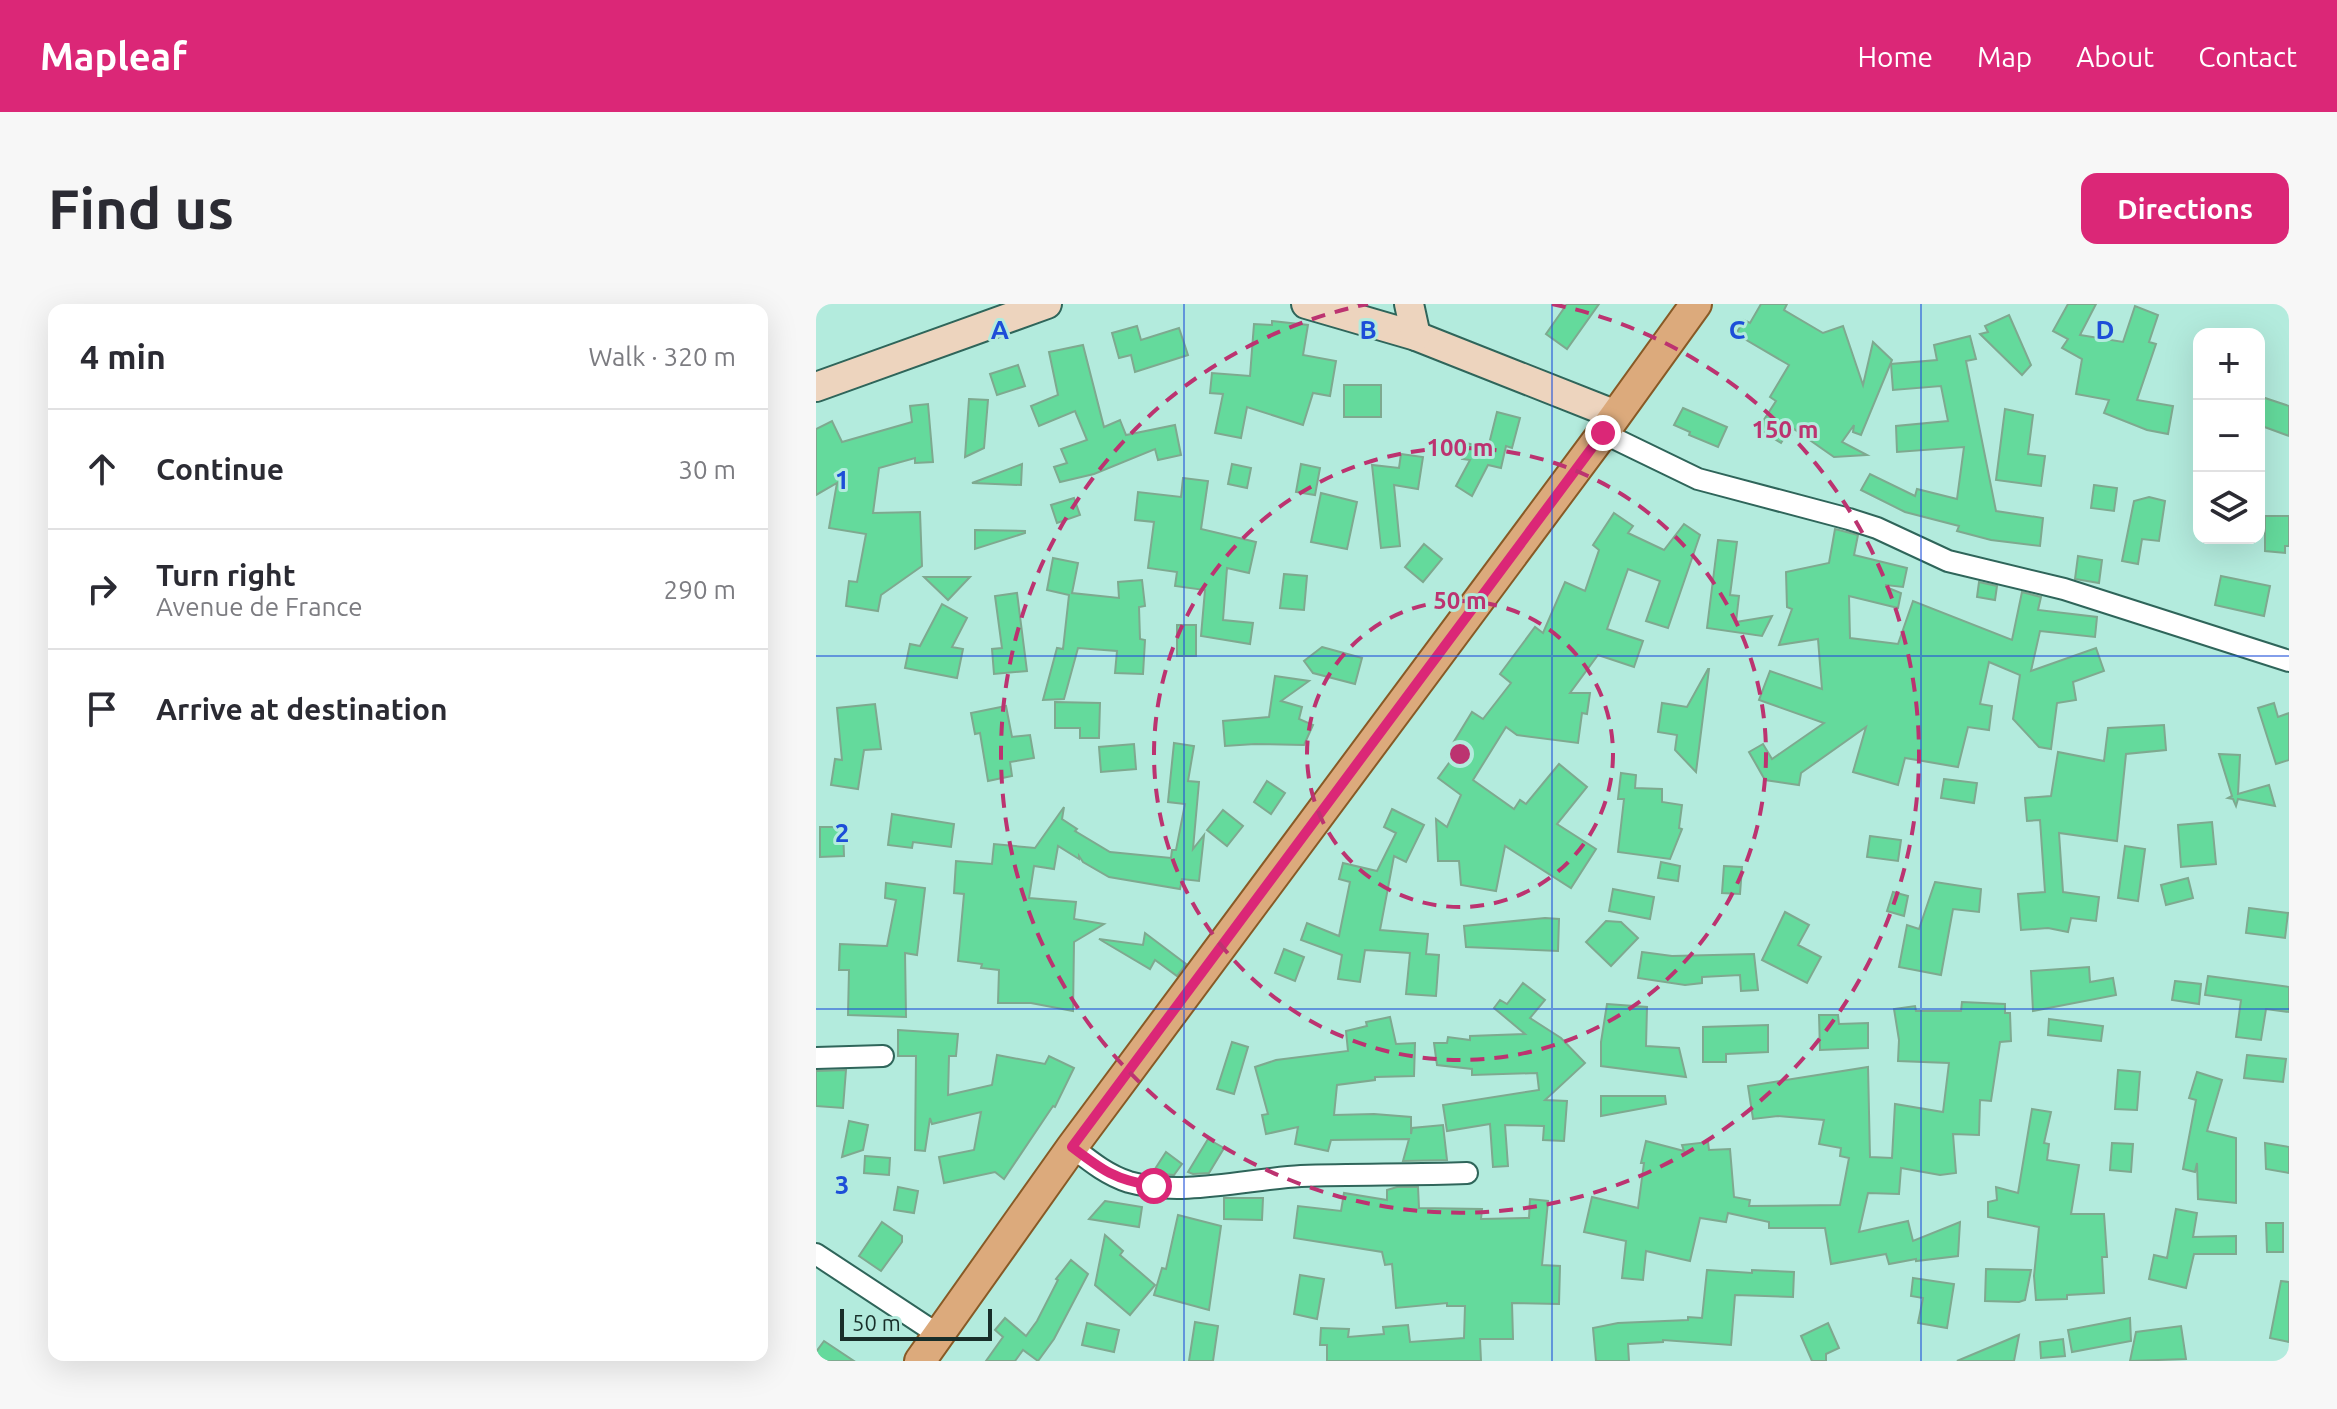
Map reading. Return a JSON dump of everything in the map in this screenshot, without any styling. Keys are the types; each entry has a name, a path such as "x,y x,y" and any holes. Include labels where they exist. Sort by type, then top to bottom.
{"main road":[{"path":"920,1361 1072,1147 1696,304"}],"street":[{"path":"816,387 1047,304"},
{"path":"1306,304 1416,336 1610,424 1698,479 1849,519 1877,528 1948,561 2064,589 2289,661"},
{"path":"1409,304 1416,336"},
{"path":"816,1058 883,1056"},
{"path":"1072,1147 1108,1174 1154,1186 1301,1176 1467,1173"},
{"path":"816,1254 939,1335"}],"building":[{"path":"1567,304 1599,304 1567,349 1546,334"},
{"path":"1761,304 1787,304 1784,310 1823,333 1843,326 1863,385 1873,342 1892,360 1861,435 1853,432 1854,425 1842,442 1867,455 1834,457 1791,427 1781,443 1758,429 1776,401 1770,397 1789,365 1736,334 1744,320 1750,323"},
{"path":"2068,304 2096,304 2080,335 2123,342 2135,306 2158,315 2149,342 2156,344 2137,400 2173,406 2168,434 2147,430 2104,413 2109,400 2076,394 2082,359 2062,348 2068,339 2053,331"},
{"path":"2009,315 2031,365 2022,375 1980,334 1988,332 1985,326"},
{"path":"1272,321 1308,325 1303,355 1336,361 1330,396 1313,393 1303,425 1247,407 1241,438 1215,433 1223,394 1210,393 1212,373 1250,376 1254,324 1272,325"},
{"path":"1137,326 1141,340 1179,328 1188,355 1135,372 1131,355 1119,358 1112,333"},
{"path":"1970,336 1976,359 1966,361 1996,511 2043,518 2040,546 1991,540 1957,531 1959,526 1905,512 1861,490 1870,474 1915,496 1917,489 1957,499 1964,447 1897,452 1896,426 1948,421 1941,386 1893,390 1891,364 1937,360 1934,345"},
{"path":"1083,345 1104,427 1120,420 1126,435 1175,425 1181,455 1158,460 1155,449 1094,474 1060,482 1054,467 1067,463 1061,449 1087,440 1075,411 1039,426 1031,406 1058,395 1049,352"},
{"path":"1018,365 1025,386 997,395 990,374"},
{"path":"1344,385 1381,385 1381,417 1344,417"},
{"path":"2265,398 2289,406 2289,436 2265,427"},
{"path":"969,399 988,400 984,448 965,457"},
{"path":"928,404 933,462 915,463 915,458 879,468 873,513 920,512 922,566 881,595 878,611 846,606 849,581 857,582 866,534 829,528 837,483 816,495 816,429 832,421 842,442 912,422 910,406"},
{"path":"1683,408 1727,427 1718,447 1674,425"},
{"path":"2005,409 2033,415 2028,454 2045,456 2041,486 1996,480"},
{"path":"1497,412 1520,418 1512,448 1506,446 1501,468 1488,465 1472,496 1456,486 1470,460 1462,459 1466,443 1488,448"},
{"path":"1401,454 1423,457 1418,489 1394,485 1400,546 1381,548 1372,465 1399,468"},
{"path":"1022,464 1021,485 972,483"},
{"path":"1232,464 1251,468 1247,488 1228,484"},
{"path":"1301,464 1320,468 1315,495 1296,492"},
{"path":"1183,478 1208,481 1201,529 1256,542 1249,573 1227,568 1223,620 1253,623 1250,644 1201,636 1205,590 1175,586 1177,572 1148,568 1154,522 1135,520 1138,492 1181,497"},
{"path":"2094,485 2117,488 2114,511 2091,508"},
{"path":"1321,493 1357,502 1347,549 1311,542"},
{"path":"2149,497 2165,501 2159,541 2142,539 2138,564 2122,561 2134,501"},
{"path":"1074,498 1080,515 1057,523 1051,505"},
{"path":"1614,513 1633,526 1628,533 1664,550 1684,524 1700,535 1668,628 1646,621 1660,581 1628,569 1607,629 1643,641 1634,667 1598,655 1570,693 1590,693 1587,714 1582,713 1578,743 1517,735 1506,727 1473,780 1514,809 1520,800 1526,804 1559,764 1587,787 1557,824 1596,849 1571,888 1505,846 1496,891 1461,885 1459,861 1438,861 1436,819 1447,827 1461,795 1438,778 1457,752 1450,748 1472,712 1483,719 1511,683 1500,674 1535,627 1543,633 1565,582 1585,591 1599,550 1593,545"},
{"path":"2265,516 2289,516 2289,546 2285,546 2285,553 2265,551"},
{"path":"1835,529 1858,535 1854,555 1907,568 1903,587 1886,585 1901,593 1898,608 1849,596 1850,638 1898,644 1913,601 2012,640 2022,592 2041,597 2038,610 2097,617 2095,637 2040,631 2031,671 2096,648 2104,671 2073,682 2076,700 2057,703 2051,749 2039,747 2013,719 2020,675 1989,662 1980,704 1992,706 1989,730 1968,727 1958,767 1905,758 1898,785 1853,772 1866,727 1801,773 1799,785 1765,780 1749,752 1763,744 1772,759 1824,723 1759,700 1770,671 1822,689 1818,639 1779,645 1792,609 1787,607 1786,572 1829,563"},
{"path":"975,530 1025,531 1025,533 975,549"},
{"path":"1718,540 1737,542 1730,595 1739,596 1736,622 1772,616 1762,636 1707,628"},
{"path":"1424,544 1442,559 1423,582 1405,567"},
{"path":"2078,556 2102,560 2099,583 2075,579"},
{"path":"1053,558 1078,563 1072,593 1119,598 1118,582 1142,580 1145,606 1139,607 1140,639 1145,640 1143,674 1115,673 1117,651 1078,648 1064,699 1043,700 1057,648 1063,649 1069,595 1047,590"},
{"path":"1284,574 1307,576 1304,610 1280,608"},
{"path":"2221,576 2270,586 2264,616 2215,605"},
{"path":"924,577 970,577 948,600"},
{"path":"1979,582 1997,586 1995,600 1977,597"},
{"path":"1017,593 1027,671 994,674 992,649 1002,648 995,596"},
{"path":"942,604 967,618 952,647 963,649 957,678 905,668 910,644 920,646"},
{"path":"1177,625 1196,625 1196,656 1177,656"},
{"path":"1322,647 1362,658 1355,684 1313,673 1304,661"},
{"path":"1708,669 1696,772 1675,750 1677,735 1658,732 1662,703 1687,707"},
{"path":"1275,676 1309,681 1281,701 1302,707 1299,719 1313,725 1304,745 1225,746 1223,721 1269,717"},
{"path":"1055,702 1100,703 1099,738 1080,738 1080,728 1055,728"},
{"path":"2274,703 2278,717 2289,713 2289,760 2276,764 2258,708"},
{"path":"875,704 881,749 864,750 858,789 831,785 835,759 842,760 837,708"},
{"path":"1006,706 1012,737 1030,735 1034,758 1010,762 1012,776 988,781 980,733 975,734 971,713"},
{"path":"2164,725 2166,750 2126,754 2117,841 2059,833 2063,892 2099,897 2096,921 2071,918 2068,932 2048,928 2021,930 2018,894 2045,892 2040,820 2027,821 2025,798 2051,796 2058,752 2104,761 2108,728"},
{"path":"1174,743 1194,746 1188,781 1199,782 1193,849 1204,835 1199,881 1182,879 1180,889 1109,877 1058,846 1054,869 1034,866 1029,898 1076,902 1074,919 1104,924 1074,942 1073,1011 1031,1003 998,1003 999,970 958,961 964,894 954,893 956,861 992,864 994,844 1035,848 1064,807 1062,819 1077,829 1075,831 1110,852 1171,858 1172,850 1176,850 1185,804 1168,802"},
{"path":"1134,744 1136,769 1101,772 1099,747"},
{"path":"2219,754 2240,755 2238,794 2269,785 2275,806 2238,799 2236,806 2233,799 2228,798 2232,796"},
{"path":"1621,773 1636,775 1635,788 1662,789 1662,802 1682,805 1679,828 1682,829 1670,859 1618,852 1624,799 1618,799"},
{"path":"1944,779 1977,783 1974,803 1941,798"},
{"path":"1267,781 1285,793 1271,814 1254,802"},
{"path":"1392,809 1424,825 1406,862 1394,856 1380,930 1428,934 1426,954 1439,955 1436,996 1406,994 1410,953 1365,950 1360,982 1338,979 1342,955 1301,940 1307,923 1339,936 1350,882 1339,879 1343,863 1377,871 1396,833 1384,827"},
{"path":"1223,810 1243,826 1227,846 1207,830"},
{"path":"892,814 954,824 951,847 913,842 912,848 888,845"},
{"path":"2212,822 2216,864 2181,867 2178,825"},
{"path":"820,827 843,827 844,856 820,857"},
{"path":"1870,836 1901,840 1898,861 1867,857"},
{"path":"2125,846 2145,849 2138,901 2118,898"},
{"path":"1661,862 1680,866 1678,881 1658,878"},
{"path":"1724,866 1742,867 1740,894 1722,893"},
{"path":"2188,878 2193,898 2166,905 2161,885"},
{"path":"1935,882 1981,889 1979,912 1953,909 1941,975 1899,967 1907,925 1919,929"},
{"path":"886,883 925,888 917,955 905,953 906,1017 848,1015 849,970 839,970 840,944 887,946 896,900 885,898"},
{"path":"1613,889 1654,897 1650,919 1609,911"},
{"path":"1893,892 1908,896 1904,916 1887,911"},
{"path":"2249,908 2288,913 2285,938 2246,933"},
{"path":"1785,912 1809,925 1798,945 1821,957 1807,983 1762,960"},
{"path":"1559,919 1558,951 1466,947 1464,926"},
{"path":"1606,921 1621,922 1638,938 1611,966 1586,942"},
{"path":"1145,933 1186,964 1177,976 1155,960 1150,969 1099,939 1143,945"},
{"path":"1284,949 1304,957 1295,981 1275,973"},
{"path":"1642,952 1672,956 1754,954 1758,990 1741,991 1740,975 1702,977 1702,983 1685,985 1638,978"},
{"path":"2089,967 2090,982 2113,978 2116,995 2033,1011 2031,971"},
{"path":"2208,976 2289,987 2289,1012 2266,1009 2261,1040 2236,1037 2241,1000 2205,995"},
{"path":"2175,981 2201,984 2199,1004 2172,1000"},
{"path":"1523,983 1545,1000 1530,1018 1561,1038 1585,1063 1545,1100 1567,1101 1564,1141 1543,1140 1544,1126 1505,1125 1508,1166 1493,1167 1490,1124 1447,1131 1443,1105 1539,1090 1537,1073 1472,1075 1472,1069 1437,1065 1434,1043 1447,1043 1448,1037 1470,1040 1470,1036 1525,1034 1494,1008 1500,1000 1507,1004"},
{"path":"1962,1002 2005,1004 2005,1013 2010,1013 2011,1041 2000,1042 1991,1101 1980,1100 1979,1135 1953,1134 1956,1173 1940,1175 1901,1168 1899,1194 1868,1193 1859,1232 1908,1221 1913,1241 1960,1222 1958,1256 1889,1264 1886,1254 1831,1264 1825,1228 1769,1228 1769,1222 1728,1213 1726,1222 1700,1218 1690,1261 1646,1251 1643,1280 1622,1278 1626,1241 1584,1232 1592,1197 1638,1208 1646,1141 1684,1151 1682,1145 1708,1142 1709,1150 1730,1149 1734,1197 1750,1200 1749,1206 1840,1205 1849,1158 1840,1156 1841,1148 1819,1144 1824,1120 1778,1116 1753,1119 1748,1086 1868,1067 1870,1157 1892,1158 1895,1104 1943,1112 1949,1063 1898,1061 1899,1040 1894,1009 1915,1006 1916,1011 1961,1011"},
{"path":"1607,1004 1647,1007 1646,1046 1679,1048 1686,1077 1601,1066"},
{"path":"1819,1015 1838,1015 1839,1024 1868,1023 1868,1048 1820,1050"},
{"path":"1390,1017 1396,1044 1415,1043 1414,1076 1375,1077 1375,1080 1337,1085 1334,1115 1411,1117 1411,1134 1412,1128 1443,1125 1447,1160 1403,1161 1409,1139 1331,1140 1328,1151 1295,1144 1298,1127 1266,1134 1262,1115 1268,1114 1255,1067 1276,1060 1348,1051 1346,1031 1367,1026 1366,1022"},
{"path":"2049,1019 2103,1026 2101,1041 2048,1035"},
{"path":"1768,1025 1768,1052 1726,1054 1726,1062 1703,1062 1703,1027"},
{"path":"898,1030 958,1034 956,1056 949,1056 948,1095 992,1085 997,1055 1045,1064 1049,1056 1074,1068 1055,1107 1004,1179 995,1172 944,1183 939,1157 974,1150 981,1112 932,1124 930,1118 925,1151 915,1150 916,1056 898,1056"},
{"path":"1232,1042 1248,1047 1234,1094 1217,1089"},
{"path":"2247,1055 2286,1059 2283,1082 2244,1078"},
{"path":"846,1070 843,1108 816,1106 816,1071"},
{"path":"2118,1070 2140,1072 2137,1110 2115,1109"},
{"path":"2197,1072 2222,1080 2207,1131 2236,1138 2236,1203 2198,1199 2197,1163 2195,1172 2183,1169 2196,1100 2189,1098"},
{"path":"1601,1096 1665,1096 1666,1104 1601,1116"},
{"path":"2032,1109 2051,1112 2044,1143 2049,1144 2047,1160 2079,1165 2071,1214 2104,1214 2107,1257 2102,1257 2104,1293 2036,1300 2034,1276 2039,1227 1988,1217 1988,1202 1997,1200 1996,1187 2018,1193"},
{"path":"849,1121 868,1125 863,1150 842,1157"},
{"path":"1208,1139 1224,1148 1209,1173 1188,1172"},
{"path":"2112,1143 2133,1144 2131,1172 2110,1170"},
{"path":"2265,1143 2289,1147 2289,1173 2266,1169"},
{"path":"1166,1152 1182,1164 1174,1175 1162,1174 1155,1169"},
{"path":"865,1156 890,1158 889,1175 864,1173"},
{"path":"898,1187 918,1191 914,1213 894,1210"},
{"path":"1418,1187 1419,1208 1482,1209 1481,1219 1529,1218 1530,1199 1548,1201 1542,1265 1560,1266 1559,1304 1512,1303 1513,1339 1480,1339 1481,1361 1327,1361 1327,1345 1320,1345 1321,1328 1349,1329 1348,1337 1384,1334 1383,1327 1408,1325 1410,1342 1464,1338 1465,1306 1447,1306 1447,1303 1396,1308 1392,1264 1385,1265 1382,1252 1294,1238 1298,1206 1341,1211 1344,1193 1387,1200 1387,1190"},
{"path":"1224,1198 1263,1198 1262,1220 1224,1219"},
{"path":"1105,1201 1142,1207 1139,1227 1089,1219"},
{"path":"2176,1209 2197,1213 2193,1237 2236,1236 2236,1254 2194,1254 2186,1288 2149,1279 2154,1255 2167,1258"},
{"path":"1178,1215 1221,1226 1209,1310 1154,1295 1162,1268 1166,1269"},
{"path":"882,1222 902,1236 902,1242 881,1271 859,1256"},
{"path":"2266,1223 2283,1223 2283,1252 2267,1252"},
{"path":"1105,1235 1123,1251 1120,1255 1155,1285 1130,1315 1095,1285"},
{"path":"1071,1260 1088,1274 1054,1339 1038,1361 1023,1350 1015,1361 986,1361 1003,1337 995,1330 1005,1318 1026,1336 1037,1321 1056,1279"},
{"path":"1986,1269 2031,1270 2025,1300 1985,1301"},
{"path":"1707,1270 1794,1272 1793,1297 1735,1295 1731,1345 1663,1340 1628,1344 1629,1361 1596,1361 1593,1328 1618,1323 1702,1318"},
{"path":"1300,1275 1324,1279 1317,1319 1294,1314"},
{"path":"1913,1278 1954,1284 1947,1328 1918,1323 1923,1298 1911,1296"},
{"path":"2281,1281 2289,1282 2289,1342 2270,1338"},
{"path":"2130,1318 2131,1341 2072,1352 2068,1330"},
{"path":"1195,1322 1218,1326 1213,1361 1189,1361"},
{"path":"1087,1323 1119,1330 1114,1352 1082,1345"},
{"path":"1828,1323 1839,1348 1826,1354 1826,1361 1812,1361 1801,1336"},
{"path":"2181,1326 2186,1359 2130,1361 2136,1332"},
{"path":"2019,1335 2014,1361 1957,1361"},
{"path":"2063,1339 2065,1356 2041,1358 2040,1342"},
{"path":"824,1341 854,1361 816,1361 816,1352"}],"route":[{"path":"1154,1186 1108,1174 1072,1147 1603,433"}]}
